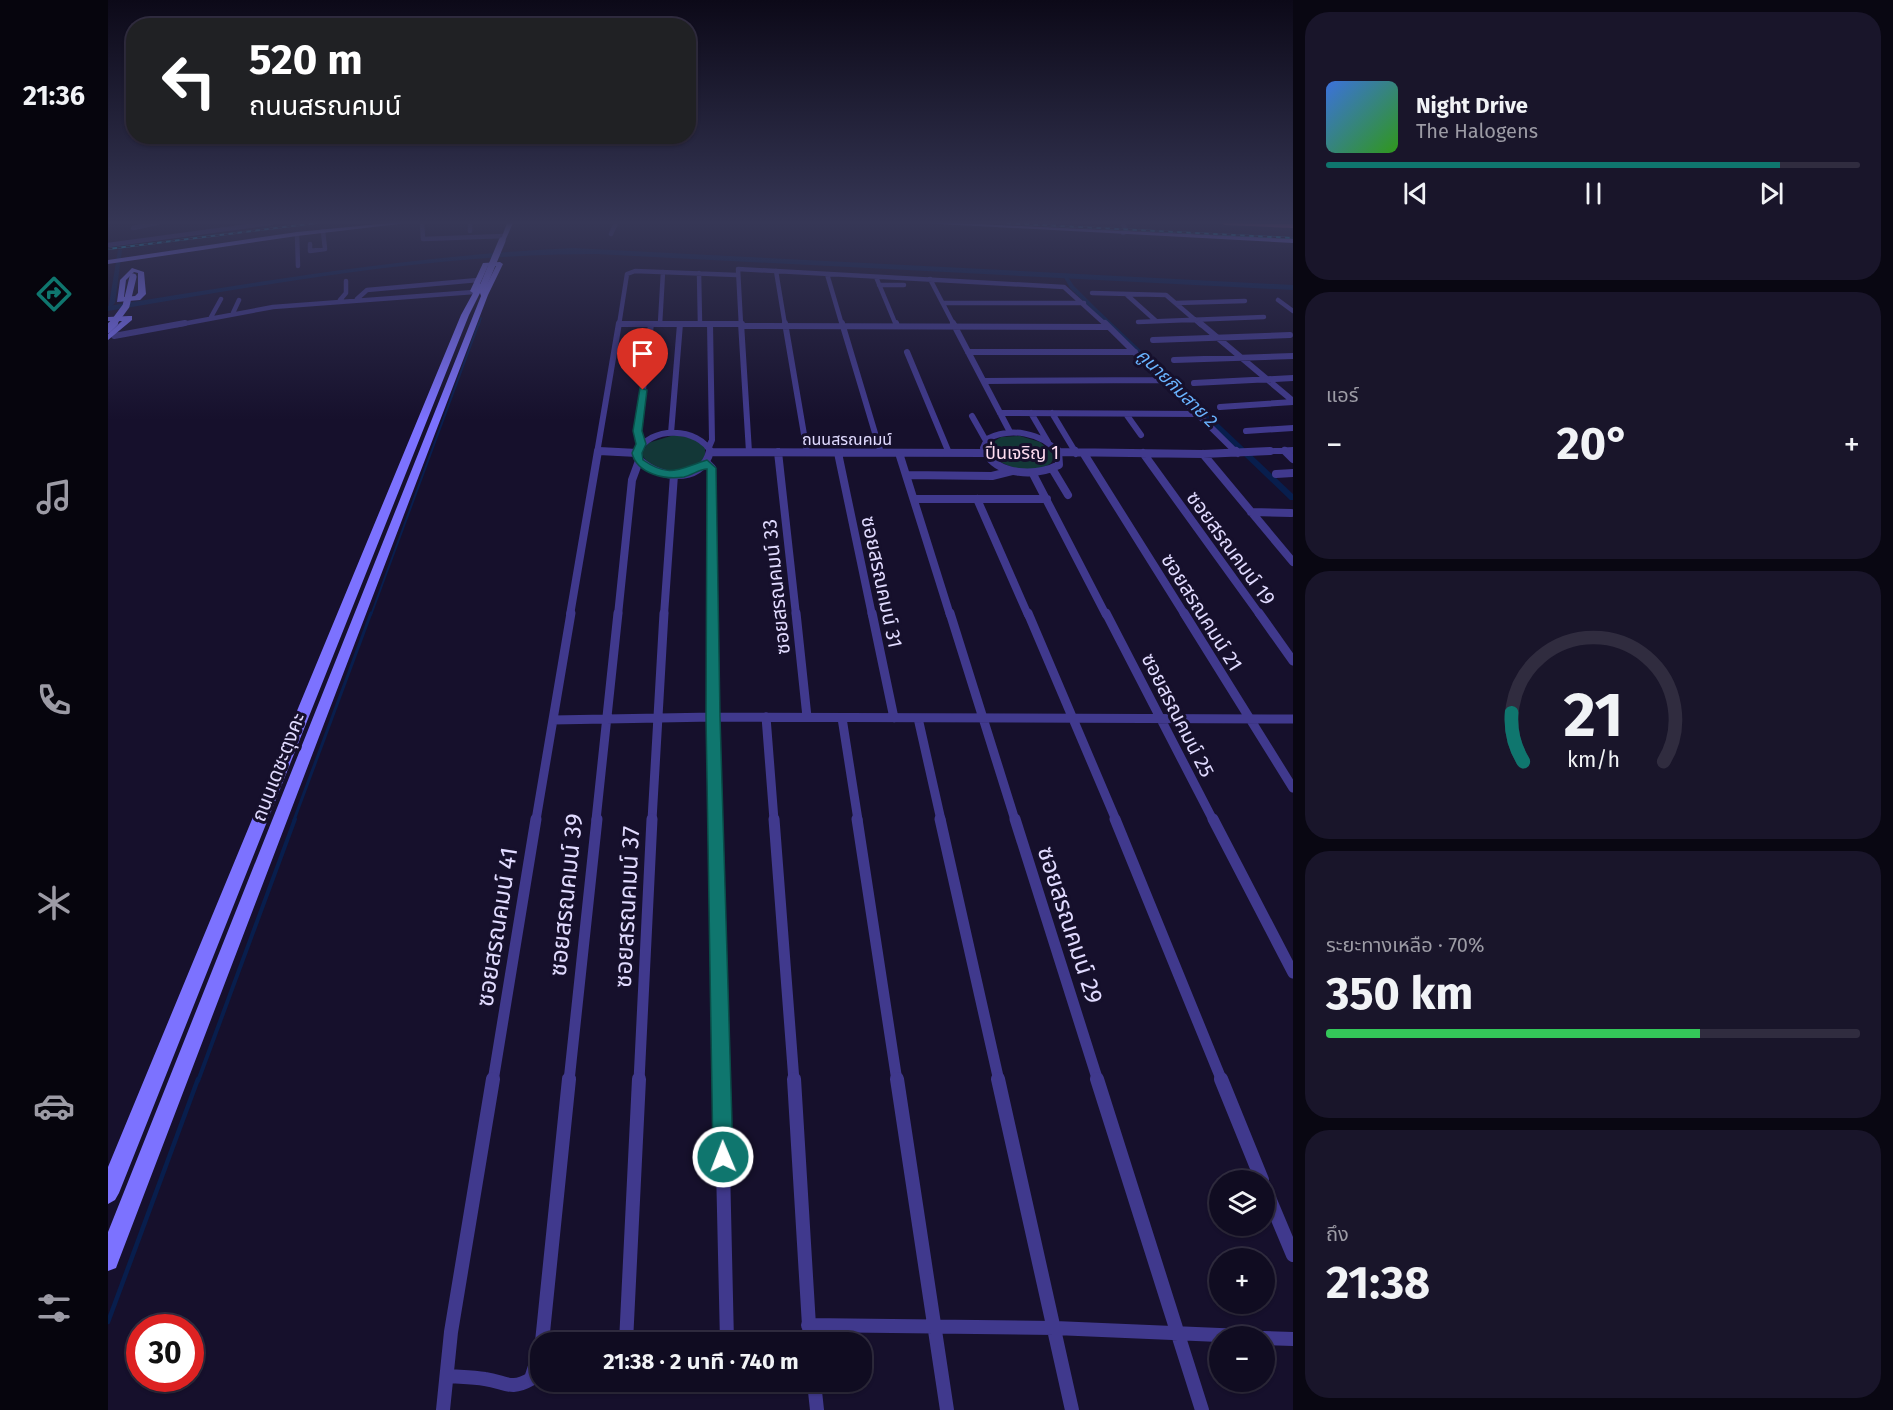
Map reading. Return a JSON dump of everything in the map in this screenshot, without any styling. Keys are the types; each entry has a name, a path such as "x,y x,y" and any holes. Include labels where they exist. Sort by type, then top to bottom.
{"street":[{"path":"122,289 120,300 137,298 142,294 142,289"},
{"path":"108,329 124,311 130,300 131,289"},
{"path":"340,300 346,293 346,289"},
{"name":"ซอยสรณคมน์ 41","path":"443,1410 451,1332 625,289"},
{"path":"660,324 662,289"},
{"path":"699,289 700,324"},
{"path":"739,289 749,453"},
{"path":"779,289 807,453"},
{"path":"832,289 881,453"},
{"path":"881,289 897,326"},
{"path":"935,289 1010,432"},
{"path":"1066,289 1084,303 1198,414 1243,453"},
{"path":"357,298 367,290 480,290"},
{"path":"111,337 232,313 288,305 480,290"},
{"name":"ถนนเดชะตุงคะ","path":"108,1260 292,788 398,499 480,290"},
{"path":"1092,293 1127,296 1161,294 1197,320 1293,402"},
{"path":"288,305 292,294"},
{"path":"309,295 310,303"},
{"path":"1127,296 1156,321"},
{"path":"211,317 221,299"},
{"path":"232,313 239,300"},
{"path":"1278,300 1293,311"},
{"path":"1176,303 1245,302"},
{"path":"943,303 1084,303"},
{"path":"1138,322 1264,317"},
{"path":"108,319 129,318 111,337"},
{"path":"619,324 1108,327"},
{"path":"638,457 641,444 638,431 651,324"},
{"path":"641,444 653,437 671,433 680,324"},
{"path":"710,324 712,440 709,454 712,476 713,717 727,1332"},
{"path":"1153,340 1290,335"},
{"path":"968,351 1135,352"},
{"path":"907,352 949,453"},
{"path":"1174,360 1293,356"},
{"path":"1194,383 1293,378"},
{"path":"984,381 1164,380"},
{"path":"1220,406 1293,402"},
{"path":"1000,413 1198,414"},
{"path":"1031,413 1048,442 1059,452 1203,454 1293,450"},
{"name":"ซอยสรณคมน์ 21","path":"1052,413 1293,788"},
{"path":"1126,414 1141,435"},
{"path":"972,416 985,439"},
{"path":"1246,431 1293,428"},
{"path":"1048,442 1023,433 1000,432 985,439 981,446 983,453 994,463 1012,471 1033,474 1053,470 1059,465 1059,452"},
{"name":"ถนนสรณคมน์","path":"671,433 694,436 709,454"},
{"path":"1284,450 1293,459"},
{"path":"598,451 638,457 652,471 674,475"},
{"name":"ซอยสรณคมน์ 33","path":"778,453 807,717"},
{"name":"ซอยสรณคมน์ 31","path":"838,453 894,718"},
{"name":"ซอยสรณคมน์ 29","path":"899,453 1202,1410"},
{"name":"ถนนสรณคมน์","path":"674,475 693,471 709,454 983,453"},
{"name":"ซอยสรณคมน์ 19","path":"1143,453 1293,661"},
{"path":"1203,454 1251,512 1289,552 1293,562"},
{"name":"ซอยสรณคมน์ 39","path":"544,1332 605,719 632,480 638,457"},
{"path":"1053,470 1068,495"},
{"path":"906,475 992,476 1012,471"},
{"path":"1276,474 1293,473"},
{"name":"ซอยสรณคมน์ 25","path":"1033,474 1293,973"},
{"name":"ซอยสรณคมน์ 37","path":"627,1332 657,720 674,475"},
{"name":"ถนนเดชะตุงคะ","path":"108,1193 274,787 398,499"},
{"path":"914,499 1047,499"},
{"path":"977,499 1074,718 1258,1170"},
{"path":"1251,512 1291,513"},
{"path":"553,720 657,720 713,717 1293,719"},
{"path":"766,717 787,974 809,1332"},
{"path":"842,718 947,1410"},
{"path":"918,718 1072,1410"},
{"path":"274,787 292,788"},
{"path":"1275,1213 1293,1256"},
{"path":"808,1325 1055,1328 1209,1334"},
{"path":"1275,1338 1293,1339"},
{"path":"447,1376 488,1379 508,1386 522,1384 530,1377"},
{"path":"815,1392 817,1410"}],"green space":[{"path":"674,435 692,438 705,446 705,458 690,468 681,470 661,470 653,467 642,453 648,443"},
{"path":"1020,436 1040,442 1052,453 1054,458 1051,463 1037,469 1020,469 1005,464 992,455 990,444 1001,437"}],"water":[{"path":"213,289 243,289 108,311 108,306"}],"waterway":[{"path":"108,308 112,303 114,289"},
{"name":"คูนายกิมสาย 2","path":"1074,289 1293,498"},
{"path":"479,325 481,318"},
{"path":"371,615 479,323"},
{"path":"294,820 371,613"},
{"path":"198,1081 295,819"},
{"path":"108,1322 198,1079"}],"district":[{"name":"ปิ่นเจริญ 1","path":"1022,453"}],"route":[{"path":"643,390 638,431 641,444 637,453 639,461 652,471 662,474 684,474 701,468 707,463 711,468 713,717 723,1157"}]}
